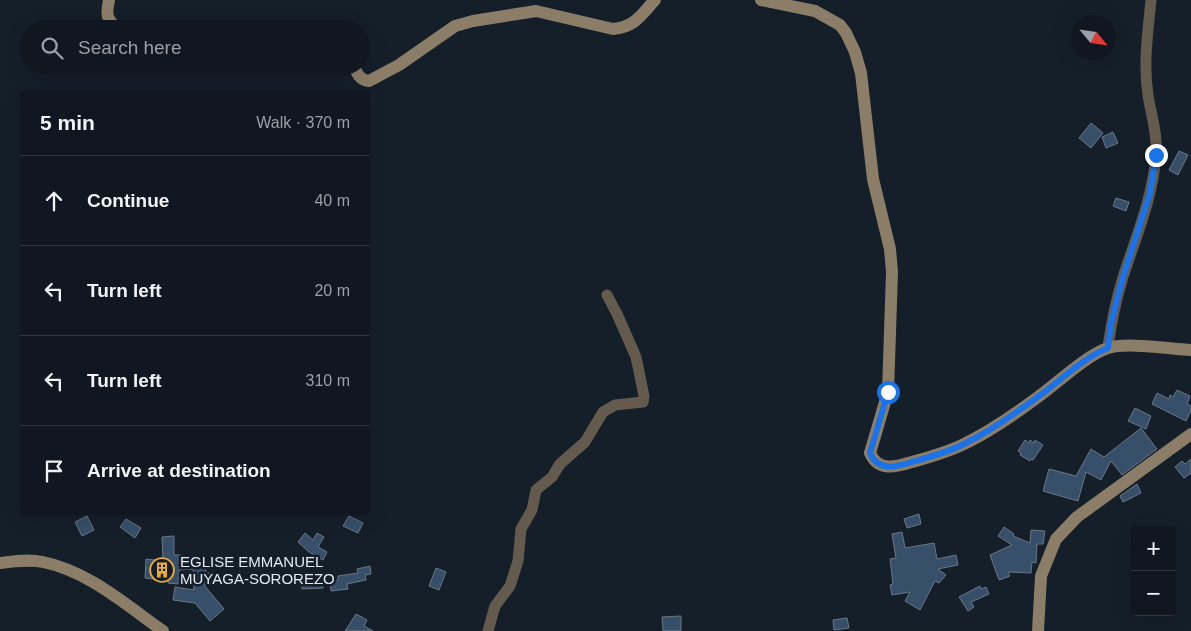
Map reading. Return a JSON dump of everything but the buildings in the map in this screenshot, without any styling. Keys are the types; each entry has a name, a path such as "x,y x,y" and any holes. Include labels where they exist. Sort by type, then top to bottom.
{"street":[{"path":"109,0 106,13 110,20"},
{"path":"358,75 364,81 369,81 400,65 455,26 473,21 536,11 613,29 624,28 633,24 655,0"},
{"path":"761,0 815,11 835,22 846,33 859,66 873,179 890,249 892,272 888,392 870,453 877,464 885,467 896,467 936,455 966,443 1022,409 1091,356 1108,348 1143,346 1191,350"},
{"path":"1108,348 1111,323 1122,280 1150,193 1156,155 1155,128 1148,96 1146,68 1151,0"},
{"path":"488,631 495,606 510,586 513,578 518,562 521,529 532,510 536,490 552,477 560,464 586,442 603,412 615,404 643,402 644,396 636,357 618,314 607,295"},
{"path":"1038,631 1041,576 1056,539 1077,517 1191,434"},
{"path":"0,563 27,560 41,561 73,572 89,580 163,631"}],"place":[{"name":"EGLISE EMMANUEL MUYAGA-SOROREZO","path":"162,570"}],"route":[{"path":"888,392 870,453 872,459 877,464 885,467 896,467 936,455 966,443 1022,409 1091,356 1108,348 1111,323 1122,280 1153,183 1156,155"}]}
